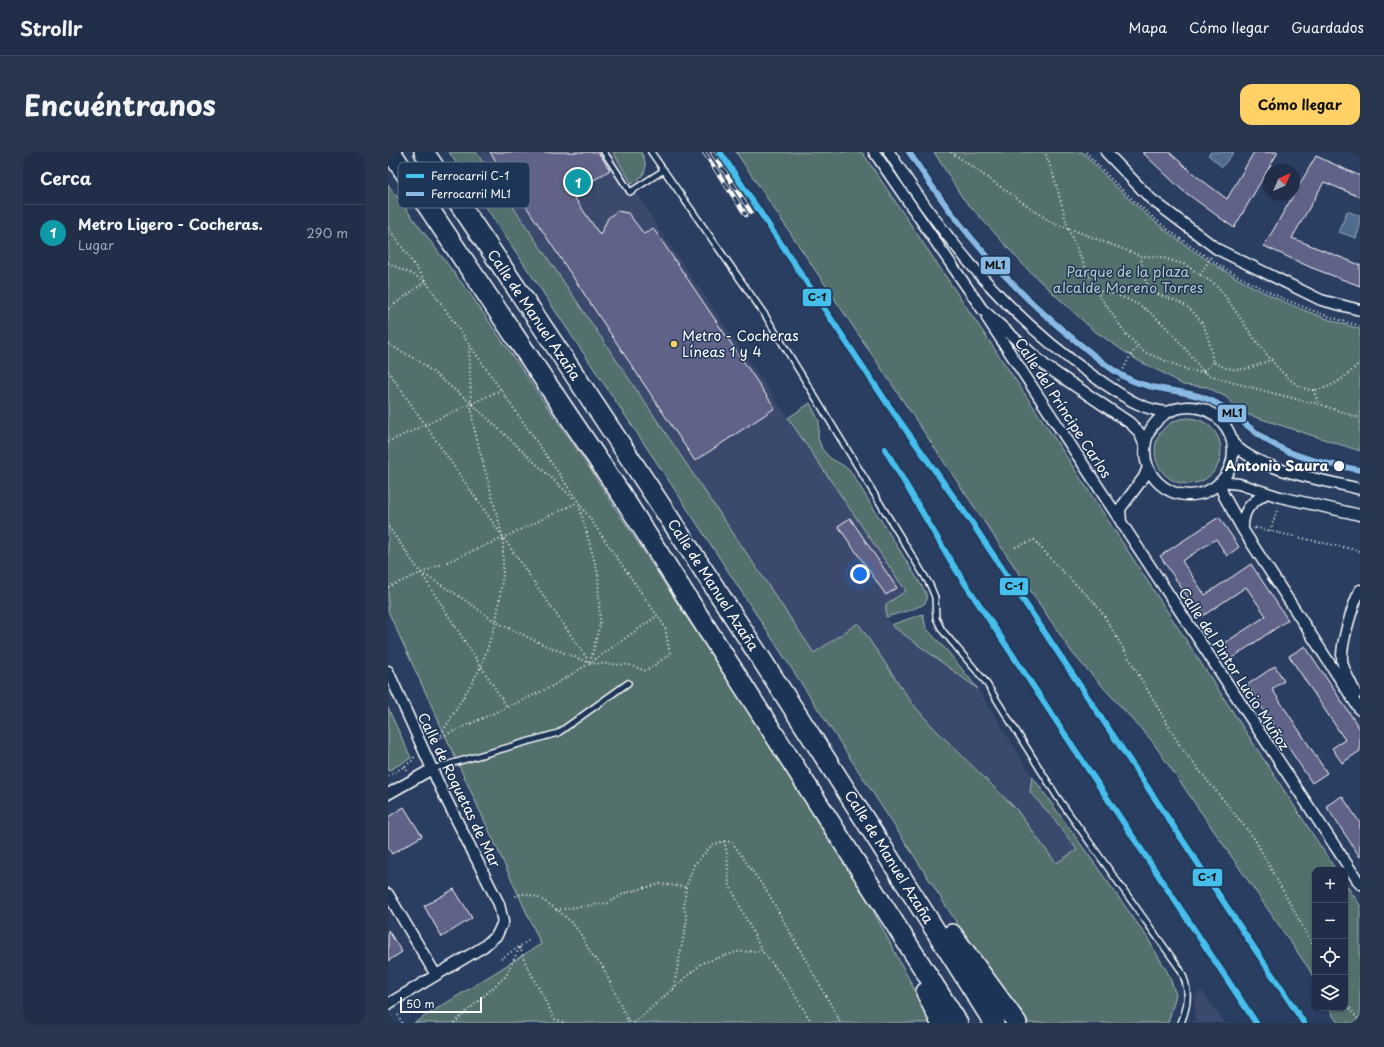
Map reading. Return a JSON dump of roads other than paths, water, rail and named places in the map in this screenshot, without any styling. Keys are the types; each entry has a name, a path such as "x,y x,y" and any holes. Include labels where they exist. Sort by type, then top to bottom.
{"highway":[{"name":"Calle de Manuel Azaña","path":"391,152 398,162"},
{"name":"Calle de Manuel Azaña","path":"424,152 431,162"},
{"path":"439,152 445,162"},
{"path":"388,172 398,186"},
{"path":"417,208 461,256"},
{"name":"Calle de Manuel Azaña","path":"429,208 622,494 958,1023"},
{"name":"Calle de Manuel Azaña","path":"463,208 506,271 821,750 994,1023"},
{"path":"471,208 506,271"},
{"path":"821,750 1017,1023"},
{"path":"908,946 931,1004 941,1023"}],"street":[{"name":"Calle del Príncipe Carlos","path":"874,152 982,309 1121,522"},
{"name":"Calle del Príncipe Carlos","path":"889,152 918,197 959,252 1000,298 1037,334 1120,394 1151,410 1169,412"},
{"path":"1106,152 1151,199 1216,249 1321,300 1360,310"},
{"name":"Calle del Príncipe Carlos","path":"982,309 1047,367 1130,423 1138,432 1145,446"},
{"path":"1232,442 1232,459 1226,475 1220,482 1205,492 1196,494 1180,494 1164,487 1157,482 1148,467 1145,446 1151,430 1162,416 1169,412 1190,408 1212,414 1224,426 1232,442 1245,454 1257,460 1289,471 1360,489"},
{"path":"1121,522 1120,509 1144,477 1148,467"},
{"path":"1220,482 1239,484 1281,497 1360,515"},
{"path":"1220,482 1224,496 1243,530 1360,710"},
{"path":"1243,530 1243,520 1247,507 1256,499 1267,493"},
{"name":"Calle del Pintor Lucio Muñoz","path":"1121,522 1360,884"},
{"path":"1360,590 1352,606 1346,632 1342,664 1360,703"},
{"name":"Calle de Roquetas de Mar","path":"388,671 421,747 499,904 503,922 497,935 483,947 436,975"},
{"path":"388,794 432,769"},
{"path":"388,894 436,975 388,1004"}],"lane":[{"path":"604,152 630,192 664,170"},
{"path":"651,152 765,315 930,584 935,597 936,618 942,630 985,681 1058,798 1180,969 1186,979 1188,1000 1180,1023"},
{"path":"432,769 558,733 628,683"}],"railway":[{"path":"704,152 746,215"},
{"path":"712,152 751,212"}],"rail line":[{"name":"C-1","path":"720,152 889,406 970,520 1304,1023"},
{"name":"ML1","path":"909,152 964,229 1006,277 1051,321 1110,368 1143,385 1193,394 1212,401 1220,405 1268,441 1301,457 1360,470"},
{"name":"C-1","path":"885,449 955,568 1256,1023"}],"place":[{"name":"Metro Ligero - Cocheras.","path":"578,182"},
{"name":"Metro - Cocheras Líneas 1 y 4","path":"674,344"},
{"name":"Antonio Saura","path":"1339,466"}],"park label":[{"name":"Parque de la plaza alcalde Moreno Torres","path":"1128,280"}]}
